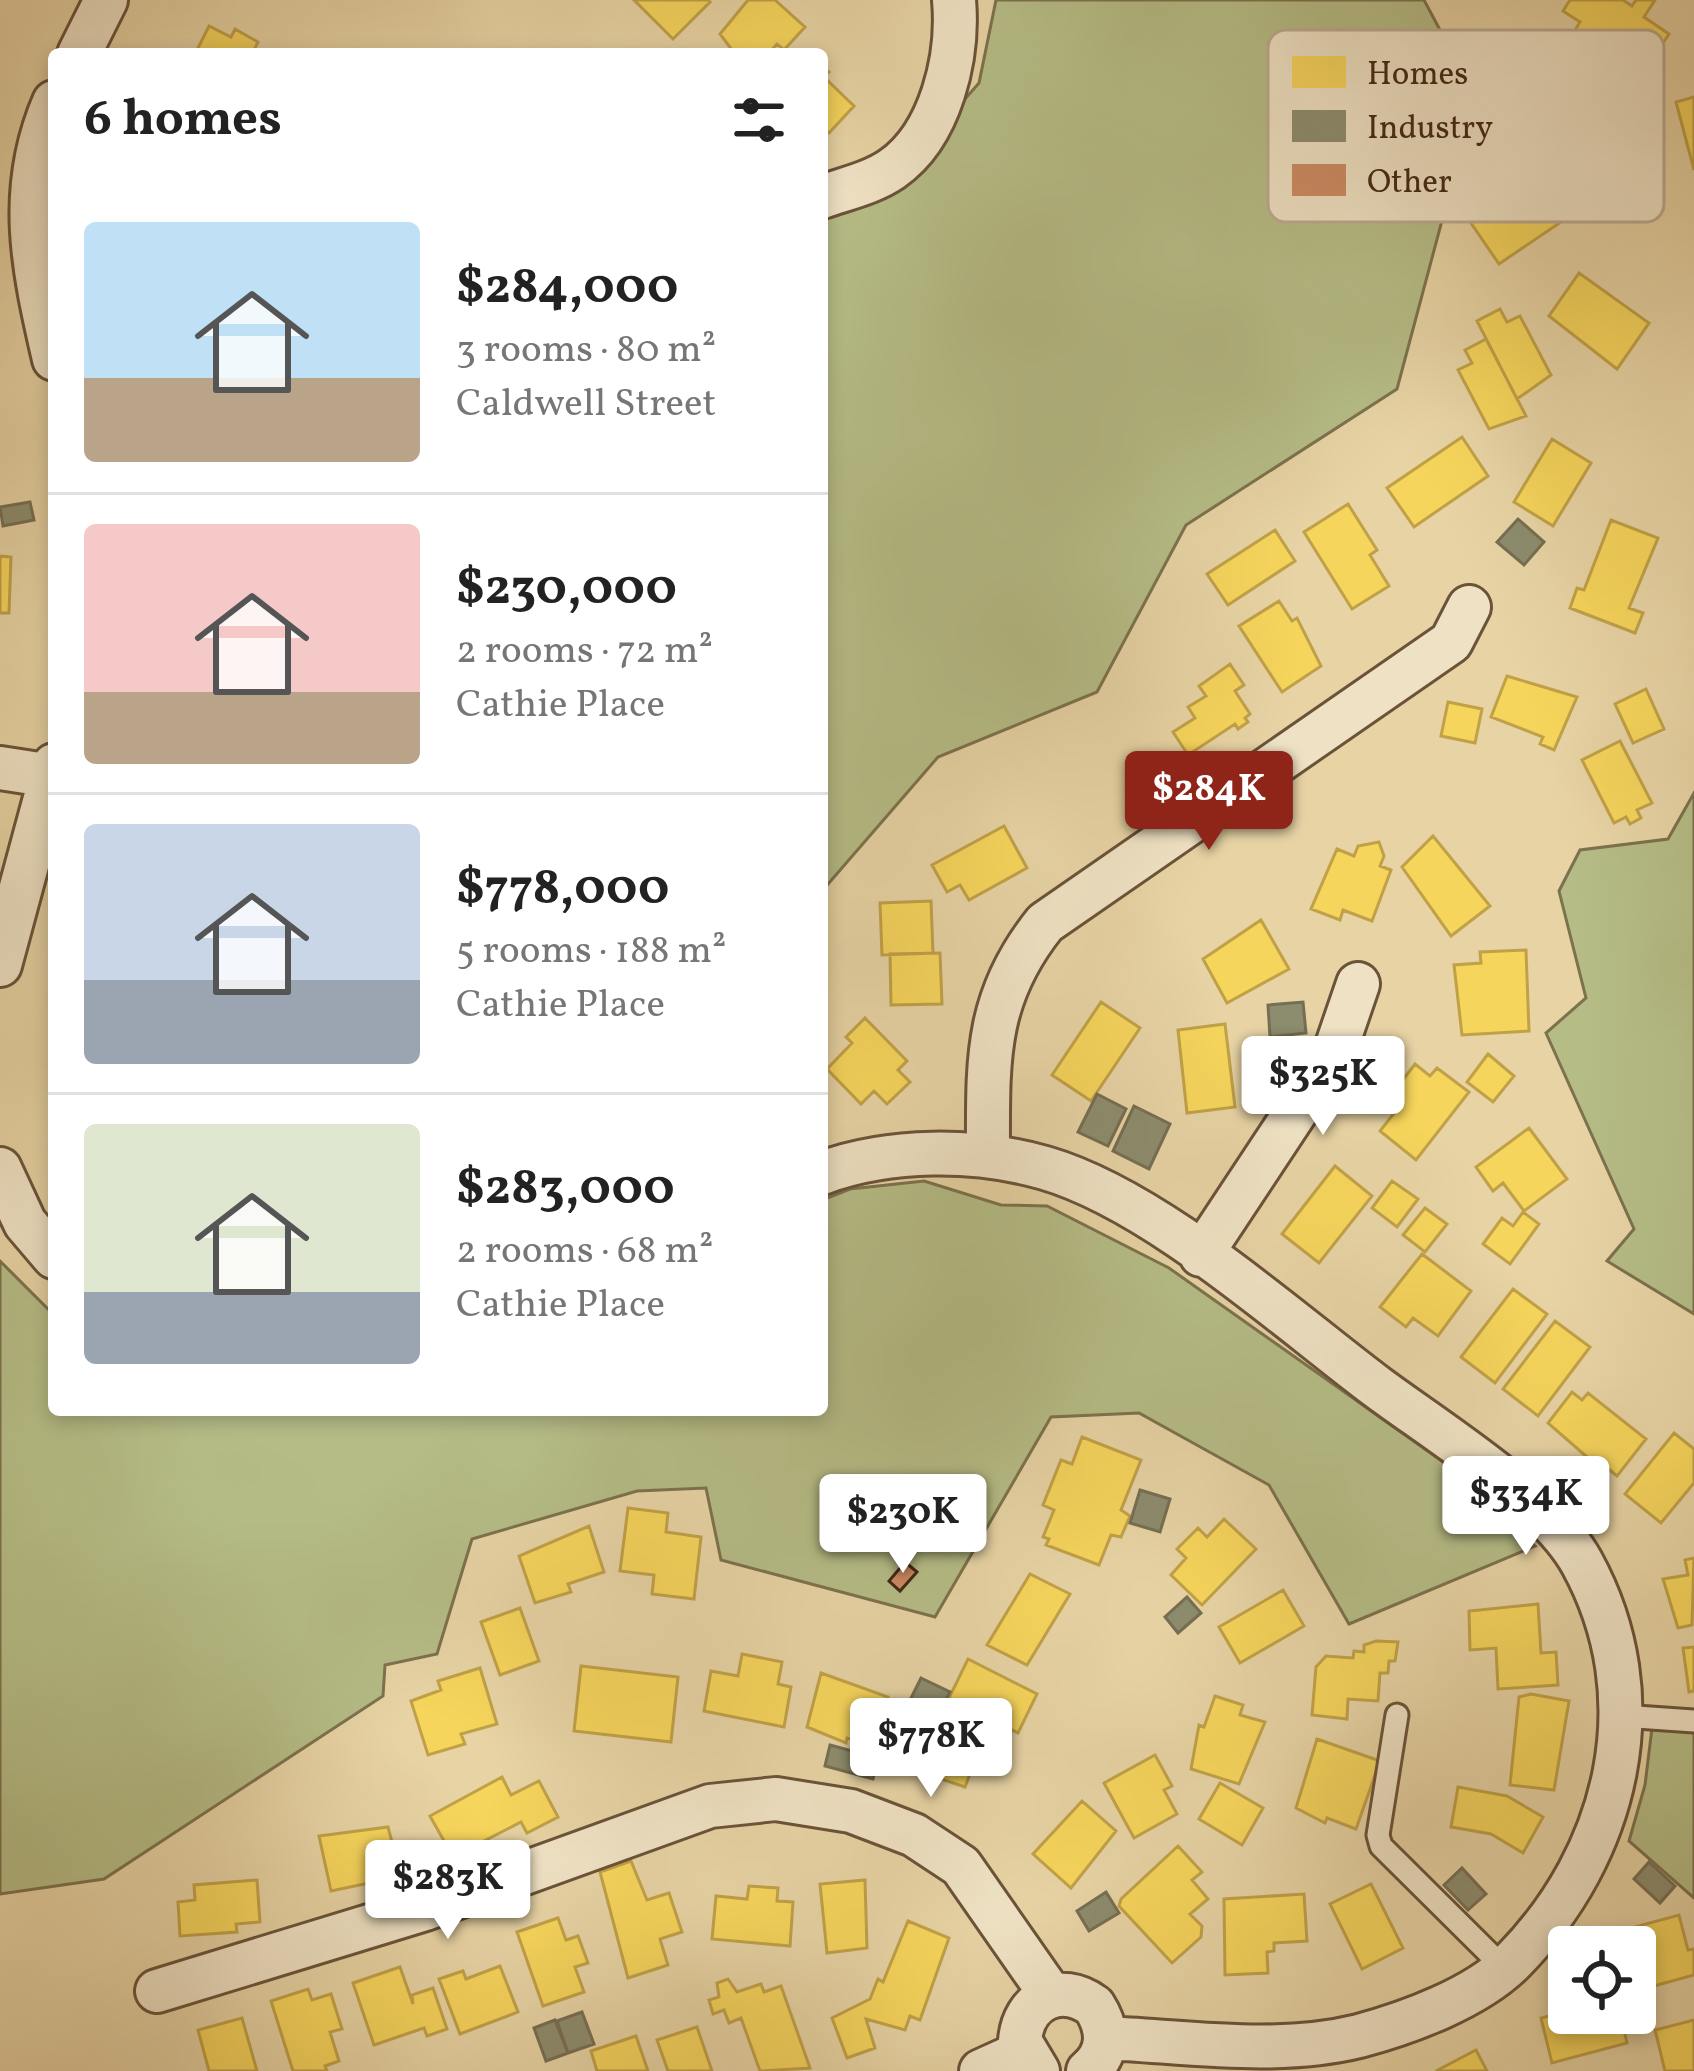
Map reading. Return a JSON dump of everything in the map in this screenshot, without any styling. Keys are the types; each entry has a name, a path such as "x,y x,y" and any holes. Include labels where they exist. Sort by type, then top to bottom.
{"street":[{"path":"82,48 106,0"},
{"path":"828,195 889,172 924,134 940,101 951,57 954,0"},
{"path":"48,117 36,147 28,210 34,270 48,332"},
{"path":"988,1155 992,1024 1021,952 1045,923 1451,642 1469,607"},
{"path":"0,768 48,770"},
{"path":"0,964 48,788"},
{"path":"1201,1255 1334,1054 1358,984"},
{"path":"828,1172 916,1155 988,1155 1048,1169 1090,1187 1201,1255 1518,1492 1580,1559 1620,1670 1620,1756 1607,1812 1584,1866 1504,1969 1420,2016 1314,2045 1097,2055 1094,2006 1074,1995 1051,1995 1024,2018 1030,2062 982,2071"},
{"path":"0,1169 25,1223 48,1251"},
{"path":"157,1991 425,1909 710,1806 776,1799 851,1811 914,1835 961,1866 1051,1995"}],"lane":[{"path":"1397,1715 1378,1835 1381,1846 1504,1969"},
{"path":"1622,1716 1694,1721"}],"green space":[{"path":"996,0 1424,0 1440,30 1268,30 1268,222 1442,222 1397,389 1186,525 1097,692 938,757 828,884 828,198 892,182 979,83"},
{"path":"1694,793 1694,1314 1607,1261 1634,1229 1546,1033 1586,998 1559,891 1580,850 1668,839"},
{"path":"924,1181 1001,1205 1047,1206 1169,1268 1449,1466 1535,1546 1349,1624 1269,1485 1139,1413 1051,1417 935,1617 721,1560 706,1488 637,1491 472,1539 437,1654 385,1665 383,1696 104,1879 0,1894 0,1261 48,1309 48,1416 828,1416 828,1198 850,1189"},
{"path":"1652,1728 1694,1731 1694,1898 1629,1841 1645,1785"}],"building: Homes":[{"path":"634,0 708,0 710,2 673,39"},
{"path":"748,0 775,0 805,27 786,48 777,44 773,48 730,48 720,34"},
{"path":"1570,0 1623,0 1632,6 1636,0 1655,0 1644,17 1663,30 1575,30 1580,22 1563,11"},
{"path":"209,26 231,37 235,29 258,42 255,48 198,48"},
{"path":"828,81 854,106 828,132"},
{"path":"1694,97 1694,170 1676,102"},
{"path":"1470,222 1561,222 1499,264"},
{"path":"1579,273 1649,323 1617,369 1549,316"},
{"path":"1500,309 1507,322 1520,316 1551,375 1517,399 1477,321"},
{"path":"1486,339 1526,416 1489,429 1458,370 1472,363 1465,350"},
{"path":"1462,437 1488,476 1414,527 1387,488"},
{"path":"1552,439 1591,463 1553,526 1514,502"},
{"path":"1348,504 1377,550 1370,555 1389,586 1352,609 1304,532"},
{"path":"1611,520 1658,538 1629,608 1643,613 1635,633 1570,608 1577,588 1584,590"},
{"path":"1275,530 1295,561 1228,605 1207,574"},
{"path":"0,556 11,557 9,613 0,613"},
{"path":"1279,601 1292,621 1297,618 1321,666 1282,692 1239,626"},
{"path":"1230,664 1244,685 1235,691 1250,714 1245,718 1248,722 1238,729 1235,724 1188,755 1173,732 1195,718 1188,707 1206,696 1199,686"},
{"path":"1507,676 1577,697 1554,750 1540,744 1543,737 1491,717"},
{"path":"1646,689 1664,729 1633,743 1615,704"},
{"path":"1448,702 1482,709 1475,743 1441,736"},
{"path":"1620,741 1652,803 1637,810 1641,818 1630,824 1626,817 1614,823 1582,760"},
{"path":"1147,757 1162,787 1146,797 1128,769"},
{"path":"1004,826 1027,868 969,900 960,885 947,892 932,865"},
{"path":"1433,836 1490,906 1451,936 1402,867"},
{"path":"1379,842 1384,856 1380,866 1391,870 1372,921 1343,910 1340,920 1311,909 1337,849 1354,856 1358,846"},
{"path":"931,901 933,953 882,955 880,903"},
{"path":"1261,920 1289,969 1227,1003 1203,959"},
{"path":"1526,950 1529,1031 1462,1035 1454,965 1481,963 1480,952"},
{"path":"940,953 942,1004 891,1005 890,954"},
{"path":"1101,1002 1140,1028 1091,1101 1052,1075"},
{"path":"865,1018 907,1061 898,1070 910,1082 887,1104 874,1091 861,1104 828,1070 852,1043 846,1037"},
{"path":"1225,1024 1235,1107 1187,1113 1178,1030"},
{"path":"1488,1054 1514,1076 1493,1102 1467,1082"},
{"path":"1415,1064 1430,1076 1437,1068 1469,1092 1416,1160 1380,1131 1402,1103 1392,1094"},
{"path":"1529,1128 1567,1179 1524,1211 1503,1183 1493,1191 1476,1167"},
{"path":"1335,1166 1372,1196 1319,1263 1282,1234"},
{"path":"1392,1181 1418,1199 1397,1227 1372,1208"},
{"path":"1425,1208 1447,1224 1425,1252 1403,1235"},
{"path":"1523,1212 1539,1224 1510,1264 1483,1244 1502,1218 1513,1226"},
{"path":"1422,1254 1471,1291 1438,1336 1413,1318 1406,1327 1380,1307"},
{"path":"1513,1289 1547,1314 1495,1383 1461,1357"},
{"path":"1555,1321 1590,1347 1538,1416 1503,1389"},
{"path":"1572,1392 1582,1400 1588,1393 1646,1439 1617,1476 1606,1467 1603,1471 1548,1423"},
{"path":"1674,1433 1694,1449 1694,1483 1661,1523 1625,1494"},
{"path":"1082,1437 1141,1460 1121,1510 1130,1516 1121,1537 1111,1535 1099,1565 1046,1545 1049,1539 1043,1537 1054,1510 1043,1505 1061,1460 1072,1464"},
{"path":"628,1508 668,1513 666,1532 701,1537 694,1599 652,1594 654,1575 620,1571"},
{"path":"1224,1519 1256,1549 1202,1605 1171,1575 1186,1558 1177,1549 1198,1528 1207,1537"},
{"path":"589,1526 604,1572 568,1584 571,1592 535,1603 519,1556"},
{"path":"1694,1558 1692,1625 1678,1628 1663,1579 1688,1575 1685,1560"},
{"path":"1030,1574 1070,1594 1027,1665 987,1645"},
{"path":"1283,1590 1304,1626 1240,1663 1219,1627"},
{"path":"1538,1604 1541,1653 1556,1652 1558,1685 1498,1689 1496,1648 1470,1650 1469,1611"},
{"path":"520,1608 539,1661 500,1675 481,1622"},
{"path":"1398,1642 1395,1661 1389,1661 1388,1673 1380,1673 1378,1701 1348,1699 1347,1719 1312,1715 1316,1667 1326,1656 1353,1658 1354,1651 1364,1652 1364,1645"},
{"path":"1694,1647 1694,1691 1689,1692 1683,1648"},
{"path":"742,1654 782,1662 778,1684 791,1687 784,1727 704,1711 711,1671 738,1676"},
{"path":"968,1659 1037,1694 1018,1733 997,1722 994,1729 957,1711 961,1704 949,1698"},
{"path":"581,1666 678,1677 671,1742 574,1731"},
{"path":"480,1668 497,1724 461,1734 465,1744 428,1755 411,1701 441,1690 438,1681"},
{"path":"821,1673 888,1697 880,1747 847,1738 846,1743 807,1727"},
{"path":"1531,1694 1569,1701 1554,1790 1510,1785 1519,1697"},
{"path":"1215,1696 1243,1705 1240,1715 1265,1722 1239,1784 1191,1769 1199,1725 1204,1727"},
{"path":"918,1723 980,1748 965,1787 900,1765"},
{"path":"1317,1739 1380,1761 1356,1829 1327,1818 1325,1823 1296,1808"},
{"path":"1155,1755 1172,1786 1164,1790 1177,1814 1134,1838 1104,1783"},
{"path":"502,1777 511,1795 539,1781 558,1817 527,1833 521,1822 453,1857 430,1816"},
{"path":"1220,1783 1263,1808 1242,1845 1199,1819"},
{"path":"1458,1787 1507,1796 1543,1817 1523,1853 1491,1834 1451,1827"},
{"path":"1082,1801 1116,1831 1071,1888 1033,1854"},
{"path":"388,1827 393,1846 400,1844 407,1875 331,1891 319,1836"},
{"path":"1178,1846 1202,1872 1192,1880 1208,1899 1190,1914 1202,1926 1201,1937 1172,1963 1119,1906"},
{"path":"631,1861 647,1900 669,1893 682,1932 660,1939 668,1965 628,1978 600,1872"},
{"path":"257,1880 260,1922 236,1924 237,1932 180,1936 178,1902 195,1900 194,1885"},
{"path":"865,1880 867,1948 827,1953 820,1884"},
{"path":"1371,1884 1403,1948 1362,1969 1330,1904"},
{"path":"749,1886 778,1888 777,1901 793,1902 790,1946 712,1939 716,1896 747,1899"},
{"path":"1304,1894 1307,1941 1274,1943 1274,1951 1267,1952 1268,1973 1225,1975 1224,1899"},
{"path":"1679,1915 1688,1950 1694,1949 1694,1975 1656,1986 1656,1926 1638,1926"},
{"path":"558,1918 566,1940 578,1936 588,1963 575,1967 584,1992 543,2006 517,1932"},
{"path":"908,1921 949,1938 920,2020 910,2016 905,2030 866,2019 875,2048 847,2058 832,2018 870,1999 878,1979 883,1982"},
{"path":"500,1966 518,2012 460,2034 439,1979 463,1971 466,1979"},
{"path":"400,1967 413,2004 412,1995 433,1988 447,2029 427,2036 424,2028 374,2045 353,1983"},
{"path":"728,1979 737,1992 761,1984 764,1992 781,1986 810,2068 760,2071 741,2018 729,2023 724,2010 713,2014 709,2000 719,1997 717,1983"},
{"path":"308,1989 312,2000 331,1994 342,2029 330,2032 339,2061 325,2066 327,2071 293,2071 271,2001"},
{"path":"1548,2016 1548,2034 1625,2034 1627,2043 1552,2063 1541,2018"},
{"path":"242,2018 257,2071 209,2071 198,2030"},
{"path":"1694,2020 1694,2071 1665,2071 1656,2030"},
{"path":"697,2027 712,2071 668,2071 657,2040"},
{"path":"636,2036 648,2071 597,2071 591,2051"},
{"path":"1476,2050 1487,2071 1436,2071"}],"building: Industry":[{"path":"30,502 34,520 3,526 0,507"},
{"path":"1518,519 1544,542 1524,565 1497,542"},
{"path":"1303,1002 1306,1033 1270,1037 1268,1005"},
{"path":"1097,1094 1126,1109 1108,1146 1078,1132"},
{"path":"1134,1106 1170,1124 1149,1169 1113,1151"},
{"path":"1140,1490 1170,1499 1160,1532 1130,1523"},
{"path":"1187,1597 1201,1613 1178,1633 1165,1617"},
{"path":"921,1678 950,1692 938,1715 910,1700"},
{"path":"830,1745 878,1758 873,1779 825,1766"},
{"path":"1649,1862 1675,1886 1660,1903 1634,1879"},
{"path":"1462,1868 1486,1894 1468,1910 1444,1885"},
{"path":"1106,1892 1119,1913 1089,1931 1077,1911"},
{"path":"582,2012 594,2044 568,2053 557,2021"},
{"path":"555,2020 568,2053 546,2061 534,2028"}],"building: Other":[{"path":"905,1562 917,1572 900,1591 889,1581"}]}
